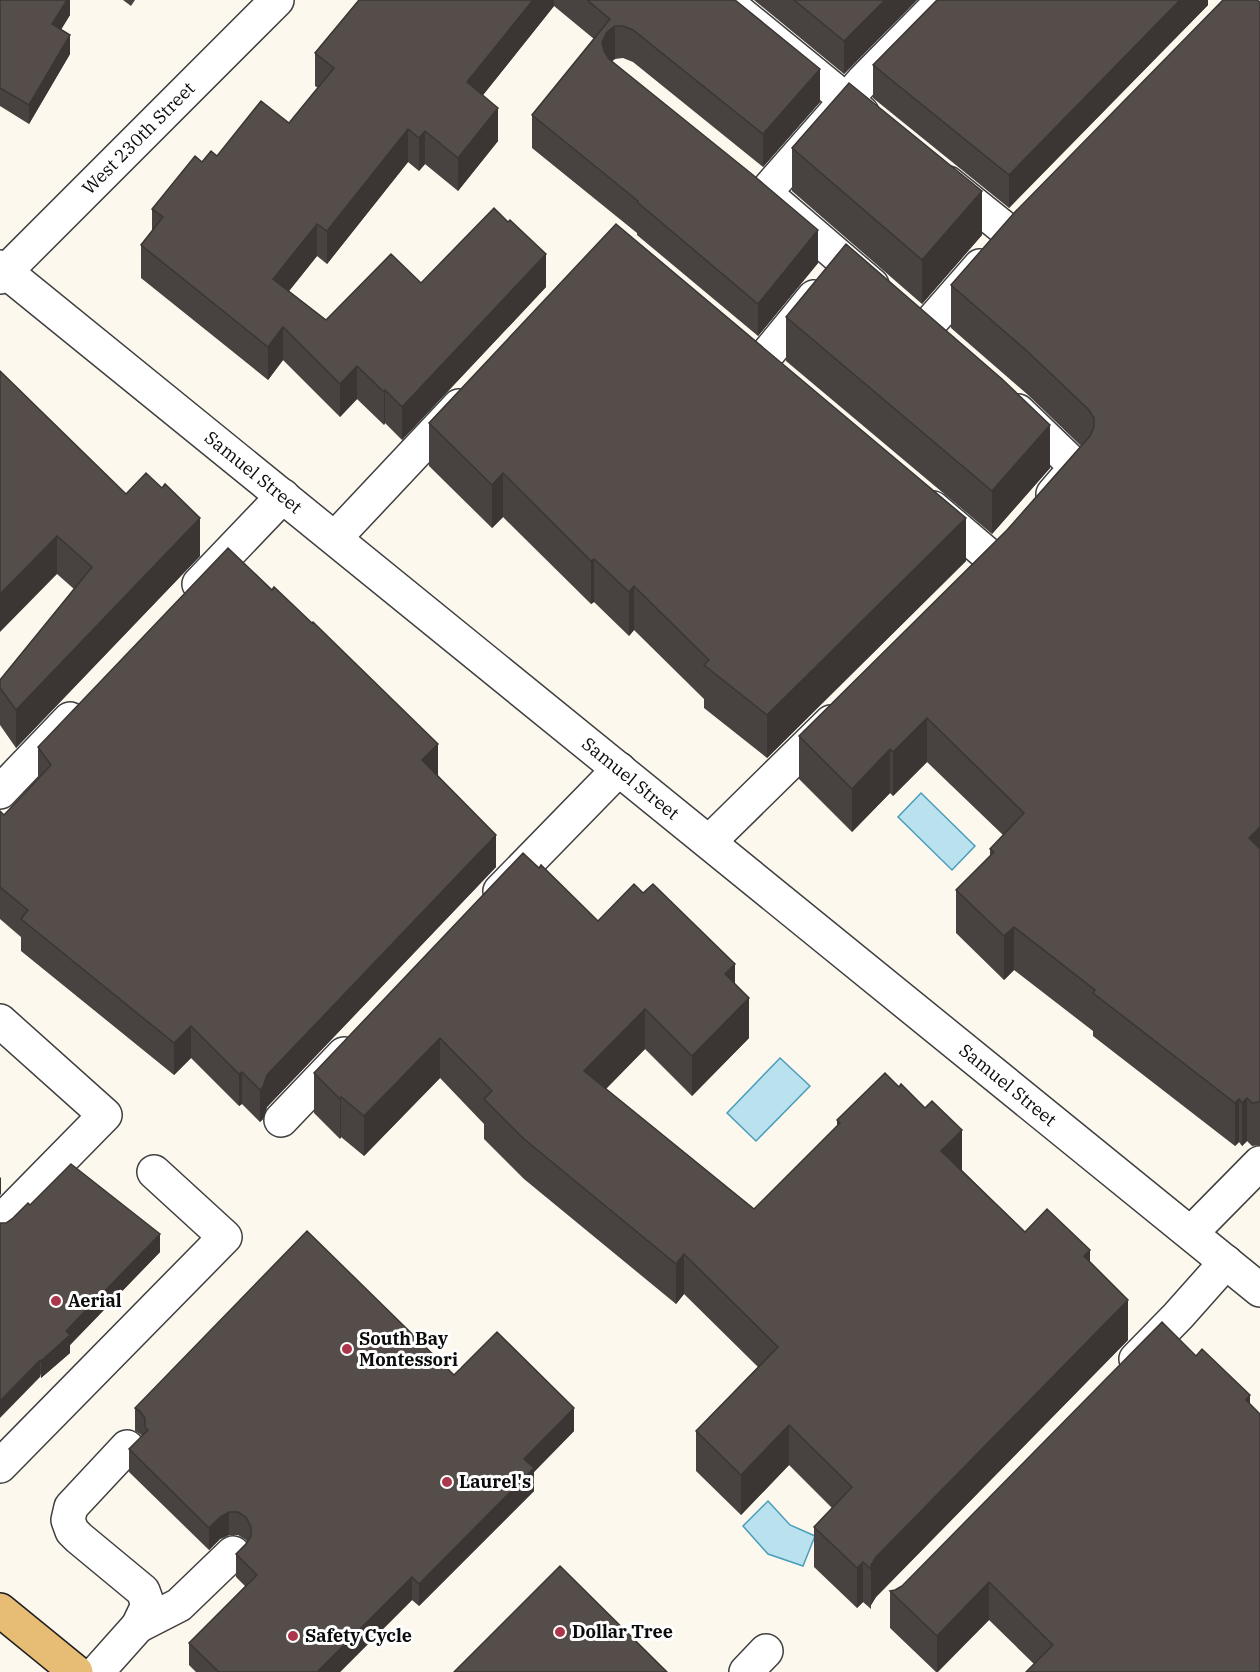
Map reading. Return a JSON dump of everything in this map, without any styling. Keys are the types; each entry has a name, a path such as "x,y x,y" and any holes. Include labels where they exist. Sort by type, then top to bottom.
{"main road":[{"path":"0,1610 76,1672"}],"street":[{"name":"West 230th Street","path":"2,272 277,0"},
{"path":"724,0 882,130"},
{"path":"765,193 846,100 943,0"},
{"path":"928,167 1010,233"},
{"path":"738,171 917,324 1035,208"},
{"path":"785,384 751,355 844,261"},
{"name":"Samuel Street","path":"2,272 335,538 1260,1290"},
{"path":"335,538 480,384"},
{"path":"912,490 986,568 1076,467 996,392"},
{"path":"178,606 283,496"},
{"path":"0,792 89,699"},
{"path":"709,842 852,701"},
{"path":"476,916 619,769"},
{"path":"0,1021 105,1115 0,1222"},
{"path":"281,1120 362,1035"},
{"path":"1191,1233 1260,1163"},
{"path":"0,1466 225,1237 154,1172"},
{"path":"1112,1383 1178,1316 1226,1262"},
{"path":"97,1672 138,1626 148,1605 143,1591 79,1538 72,1531 68,1520 71,1507 127,1447"},
{"path":"138,1626 179,1605 233,1553"}],"water":[{"path":"921,793 975,846 952,870 898,817"},
{"path":"780,1058 810,1086 756,1141 727,1113"},
{"path":"768,1501 790,1525 815,1536 803,1566 768,1554 743,1526"}],"building":[{"path":"0,0 67,0 52,24 70,35 29,105 0,88"},
{"path":"359,0 533,0 467,82 498,108 458,158 425,131 419,138 408,129 327,231 317,224 273,279 326,320 391,254 421,283 494,208 546,254 402,407 357,366 340,384 283,327 268,347 141,245 163,217 152,209 195,156 202,162 211,151 217,156 261,101 289,123 334,68 315,53"},
{"path":"587,0 735,0 820,69 763,134 633,30 615,26 607,32 602,42 609,59 818,230 758,304 638,201 532,115 610,19"},
{"path":"794,0 885,0 844,41"},
{"path":"937,0 1180,0 1009,175 873,65"},
{"path":"1223,0 1257,0 1260,2 1260,827 1249,838 1260,849 1260,1102 1252,1103 1247,1098 1242,1103 1239,1099 1235,1103 1093,993 1095,990 1014,927 1004,936 956,890 994,852 990,849 1024,813 927,718 893,752 890,749 852,789 799,736 1007,530 1090,436 1094,427 1094,418 1089,410 1027,351 951,285 1014,213"},
{"path":"849,83 982,191 922,260 792,148"},
{"path":"616,224 966,518 767,715 704,665 709,660 634,586 629,592 594,559 591,561 503,473 492,485 429,423"},
{"path":"846,244 1002,379 1050,425 992,491 786,317"},
{"path":"0,371 126,494 146,473 162,488 165,484 200,518 16,710 0,688 0,680 92,567 57,536 0,594"},
{"path":"228,548 272,590 274,587 313,622 438,744 422,760 496,835 267,1075 260,1090 242,1072 239,1074 191,1026 174,1043 21,919 28,910 0,887 0,811 4,815 51,765 38,747"},
{"path":"523,853 539,868 541,865 598,921 634,884 643,893 653,884 735,964 725,974 749,998 692,1056 645,1009 584,1071 754,1209 840,1123 837,1120 885,1073 899,1087 901,1084 925,1108 932,1101 962,1130 941,1151 1025,1232 1047,1209 1090,1250 1084,1256 1128,1300 876,1557 871,1569 863,1562 857,1568 814,1527 852,1487 789,1425 741,1475 696,1431 778,1347 684,1254 676,1264 524,1139 484,1099 492,1091 440,1038 364,1116 341,1097 340,1099 314,1073"},
{"name":"Aerial","path":"71,1164 160,1234 66,1331 70,1335 40,1360 0,1401 0,1223 6,1223 28,1203 30,1205"},
{"path":"307,1231 454,1375 497,1332 574,1408 524,1459 534,1468 419,1584 412,1577 317,1672 219,1672 189,1643 257,1575 236,1554 251,1536 251,1527 246,1517 238,1512 229,1512 209,1528 129,1449 148,1430 145,1427 145,1418 135,1408"},
{"path":"1162,1322 1196,1356 1202,1349 1250,1395 1246,1400 1260,1414 1260,1672 1026,1672 1053,1645 989,1582 937,1636 890,1591 902,1586"},
{"path":"560,1566 667,1672 454,1672"}],"place":[{"name":"Aerial","path":"56,1301"},
{"name":"South Bay Montessori","path":"347,1349"},
{"name":"Laurel's","path":"447,1482"},
{"name":"Dollar Tree","path":"560,1632"},
{"name":"Safety Cycle","path":"293,1636"}]}
